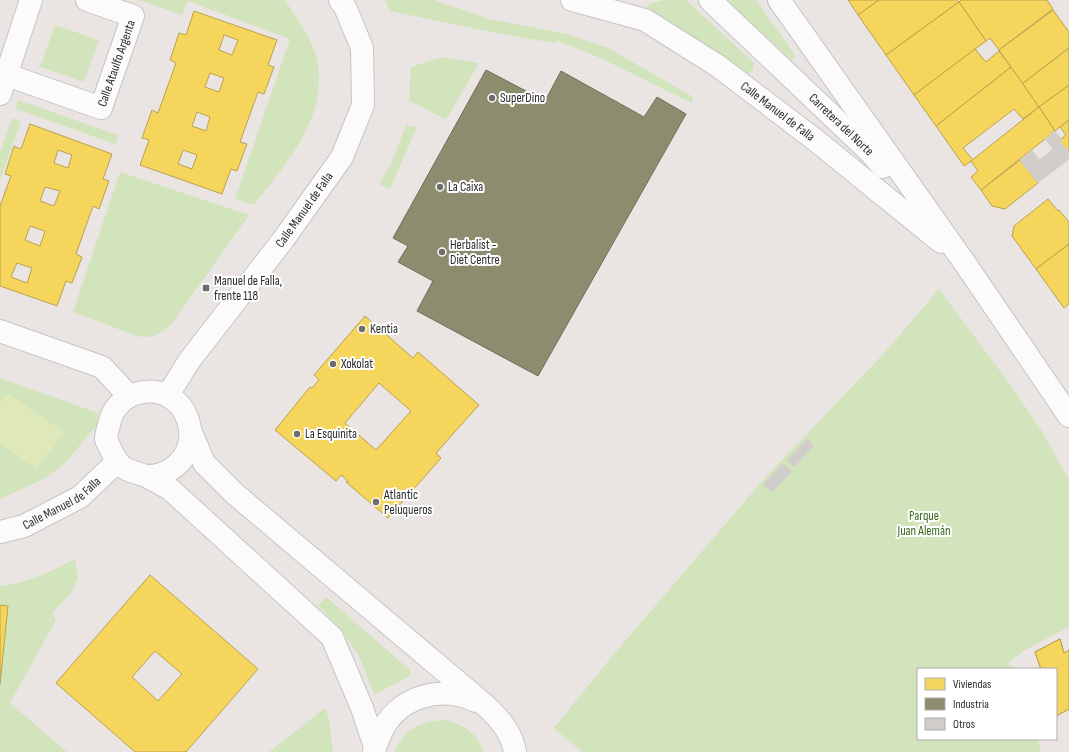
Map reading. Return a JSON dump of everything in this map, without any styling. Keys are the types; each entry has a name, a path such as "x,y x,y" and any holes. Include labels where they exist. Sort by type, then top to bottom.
{"street":[{"name":"Calle Ataulfo Argenta","path":"31,0 3,85 101,108 133,16 87,0"},
{"name":"Calle Manuel de Falla","path":"168,395 189,361 283,240 342,157 363,105 362,48 345,7 340,0"},
{"name":"Calle Manuel de Falla","path":"572,0 645,20 718,66 814,139 962,259"},
{"name":"Carretera del Norte","path":"710,0 871,153 962,259"},
{"name":"Carretera del Norte","path":"779,0 962,259 1069,416"},
{"path":"0,331 102,367 129,396"},
{"path":"374,750 362,708 332,637 170,489 146,476 130,472 117,462 106,439 108,426 111,414 129,396 142,392 155,392 168,395 180,404 188,417 191,432 204,463 235,494 486,706 530,752"},
{"path":"146,476 160,475 172,469 183,459 189,446 191,432"},
{"name":"Calle Manuel de Falla","path":"0,532 24,526 80,497 117,462"},
{"path":"374,750 384,726 399,709 420,697 442,693 465,696 486,706"},
{"path":"503,723 514,744 515,752"}],"green space":[{"path":"139,0 285,0 304,30 311,43 317,61 319,80 317,98 312,115 297,147 254,205 235,199 290,39 188,1 182,15"},
{"path":"385,0 434,0 489,19 567,34 608,48 693,97 692,103 598,57 558,41 554,43 486,31 390,11"},
{"path":"664,0 686,0 754,63 753,70 749,73 742,72 646,10 649,4"},
{"path":"726,0 756,0 795,55 794,60 792,60"},
{"path":"55,25 99,40 84,82 40,67"},
{"path":"442,57 479,63 446,120 409,101 411,67"},
{"path":"18,100 118,135 115,144 16,109"},
{"path":"12,118 21,121 0,180 0,152"},
{"path":"406,125 417,127 390,189 379,184 391,164"},
{"path":"120,172 249,215 170,326 159,334 151,337 137,336 73,312"},
{"name":"Parque Juan Alemán","path":"939,289 1009,383 1043,433 1069,480 1069,627 1025,650 1008,663 1013,668 917,668 917,740 1038,740 1041,752 582,752 554,728 609,660 763,480 886,351"},
{"path":"0,378 98,413 97,425 66,462 46,478 0,499"},
{"path":"8,393 64,432 37,470 0,444 0,404"},
{"path":"75,559 78,578 71,593 52,613 56,620 10,703 67,752 0,752 0,684 8,606 0,605 0,586 10,585 39,576"},
{"path":"326,597 410,670 408,677 375,694 359,656 343,632 318,605"},
{"path":"325,708 329,719 333,752 269,752"},
{"path":"446,720 470,731 478,740 484,752 394,752 404,737 415,727 429,722"}],"building: Viviendas":[{"path":"848,0 879,0 858,15"},
{"path":"879,0 957,0 959,2 886,55 858,15"},
{"path":"961,0 1047,0 1053,9 999,50 990,38 986,41 959,2"},
{"path":"959,2 986,41 914,95 886,55"},
{"path":"1053,10 1069,32 1069,48 1022,84 999,50"},
{"path":"194,11 277,40 268,65 274,67 264,94 258,92 240,142 247,144 237,171 231,169 222,194 140,165 149,140 142,138 152,110 158,113 176,63 170,60 179,33 186,35","holes":["224,35 238,40 232,55 219,50","210,73 224,78 219,92 205,87","197,112 210,117 206,131 192,126","183,150 197,155 192,169 178,164"]},
{"path":"1069,48 1069,85 1039,107 1022,84"},
{"path":"975,49 986,62 999,51 1011,67 936,126 914,95"},
{"path":"1011,67 1039,107 1023,119 1014,109 963,148 973,160 964,166 936,126"},
{"path":"1069,85 1069,120 1055,131 1039,107"},
{"path":"1039,107 1055,131 981,190 971,177 978,171 971,161"},
{"path":"1069,120 1069,152 1060,142 1066,135 1060,127"},
{"path":"30,124 112,154 103,179 109,181 99,209 93,206 76,254 82,257 72,283 66,281 57,306 0,286 0,206 11,176 5,174 14,146 21,149","holes":["58,150 72,155 68,168 54,163","45,187 60,191 54,206 40,201","30,226 45,231 40,246 25,240","17,263 32,268 27,283 11,277"]},
{"path":"1020,160 1038,183 1005,209 992,206 981,190"},
{"path":"1048,199 1069,222 1069,244 1036,269 1012,236 1014,226"},
{"path":"1069,244 1069,304 1064,308 1036,269"},
{"path":"365,316 413,358 418,352 479,405 436,453 441,458 388,518 346,482 348,481 341,475 336,481 275,430 310,387 312,388 319,380 314,375","holes":["379,383 411,411 376,450 345,423"]},
{"path":"150,575 258,669 186,752 135,752 56,683","holes":["155,651 182,674 158,701 132,677"]},
{"path":"0,605 8,606 0,684"},
{"path":"1060,639 1064,653 1069,650 1069,664 1067,665 1069,670 1069,709 1057,715 1057,668 1041,668 1035,652"},
{"path":"1060,639 1064,653 1069,650 1069,709 1057,715 1057,668 1041,668 1035,652"}],"building: Industria":[{"path":"486,70 545,101 561,71 644,117 657,97 686,114 538,376 417,311 433,281 398,262 408,246 393,238"}],"building: Otros":[{"path":"1055,131 1062,140 1060,142 1069,152 1069,159 1038,183 1020,160 1032,150 1039,160 1053,149 1045,139"},
{"path":"807,439 814,446 794,467 787,460"},
{"path":"783,464 792,471 772,492 763,484"}],"place":[{"name":"SuperDino","path":"492,98"},
{"name":"La Caixa","path":"440,187"},
{"name":"Herbalist - Diet Centre","path":"442,252"},
{"name":"Manuel de Falla, frente 118","path":"206,288"},
{"name":"Kentia","path":"362,329"},
{"name":"Xokolat","path":"333,364"},
{"name":"La Esquinita","path":"297,434"},
{"name":"Atlantic Peluqueros","path":"376,502"}]}
